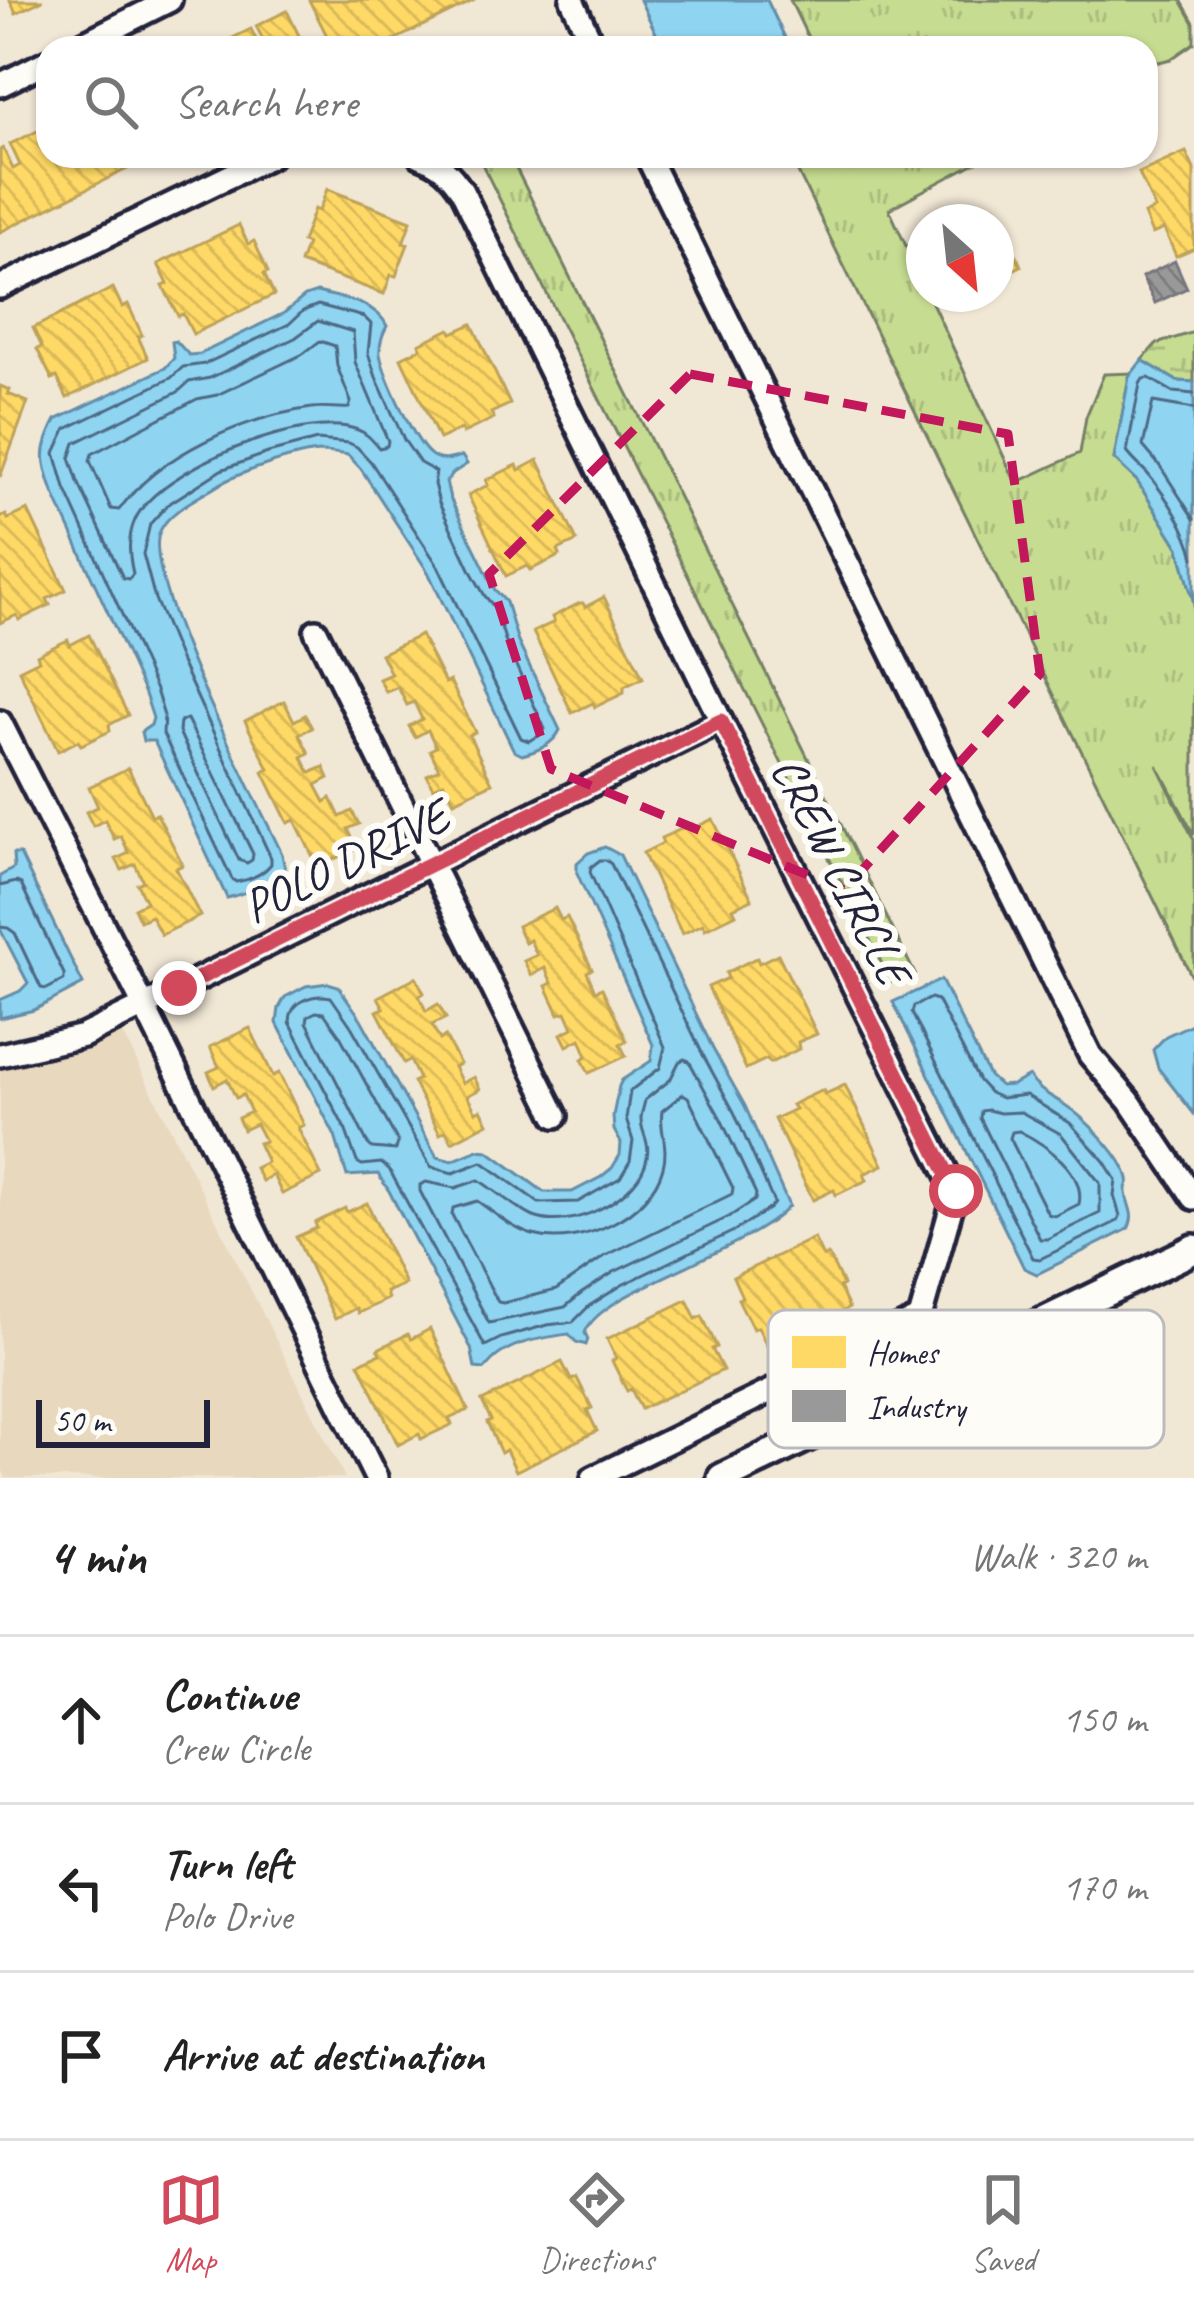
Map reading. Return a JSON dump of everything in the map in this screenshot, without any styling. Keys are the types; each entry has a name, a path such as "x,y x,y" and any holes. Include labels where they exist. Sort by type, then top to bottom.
{"street":[{"path":"98,36 170,0"},
{"path":"572,0 588,36"},
{"path":"0,85 36,67"},
{"path":"0,287 246,168"},
{"name":"CREW CIRCLE","path":"444,168 462,191 956,1191 922,1310"},
{"path":"653,168 1090,1054 1129,1101 1194,1198"},
{"path":"316,631 556,1116"},
{"name":"POLO DRIVE","path":"0,1055 82,1036 721,721"},
{"path":"0,722 376,1478"},
{"path":"1070,1310 1194,1250"},
{"name":"CREW CIRCLE","path":"593,1478 768,1392"},
{"path":"722,1478 784,1448"}],"highlighted area":[{"path":"690,374 1008,434 1040,674 844,890 551,769 489,574"}],"shaded area":[{"path":"122,1032 345,1478 6,1478 0,1465 0,1069 87,1049"}],"green space":[{"path":"790,0 1181,0 1194,23 1194,43 1158,62 1158,36 807,36"},
{"path":"484,168 516,168 915,974 891,982"},
{"path":"796,168 966,168 889,209 906,246 906,312 936,312 1016,483 1080,453 1086,417 1104,374 1132,373 1114,459 1137,481 1179,548 1194,603 1194,835 1157,765 1194,840 1194,981"},
{"path":"1194,332 1194,382 1177,381 1142,360 1156,344"}],"water":[{"path":"640,0 767,0 784,36 657,36"},
{"path":"317,292 357,302 382,318 387,326 380,354 410,426 434,457 462,456 467,464 446,482 450,498 495,590 506,602 518,642 560,730 539,749 522,755 514,751 428,572 348,455 297,456 226,481 170,517 160,531 158,556 204,690 282,854 285,869 278,875 227,898 154,741 143,741 141,732 153,718 145,694 53,492 45,448 56,420 165,368 174,358 172,342 189,355 200,354"},
{"path":"1142,360 1177,381 1194,382 1194,603 1179,548 1137,481 1114,459 1129,377"},
{"path":"605,847 620,855 745,1106 789,1206 742,1239 617,1302 596,1317 585,1333 586,1345 569,1334 546,1338 501,1353 485,1369 475,1368 471,1348 378,1174 347,1176 335,1136 277,1023 279,1008 285,997 306,986 338,986 437,1157 452,1161 478,1150 488,1151 544,1192 572,1192 601,1177 620,1155 613,1116 619,1086 651,1061 653,1045 577,873 577,863"},
{"path":"13,854 20,854 83,984 34,1010 0,1018 0,1000 28,983 0,929 0,876 14,868"},
{"path":"941,980 989,1076 1000,1086 1029,1076 1082,1118 1117,1156 1128,1179 1128,1229 1037,1274 1024,1268 893,1002"},
{"path":"1194,1023 1194,1114 1158,1068 1153,1050 1166,1036"}],"building: Homes":[{"path":"10,0 43,0 16,13"},
{"path":"309,0 475,0 402,36 327,36"},
{"path":"287,11 299,36 261,36 256,26"},
{"path":"36,132 36,168 129,168 0,232 0,150 3,148 13,169 20,165 10,144"},
{"path":"1186,152 1194,169 1194,248 1176,256 1164,229 1152,234 1144,214 1155,209 1139,173"},
{"path":"327,189 411,221 403,243 408,244 384,294 300,263 314,209 319,211"},
{"path":"239,225 248,244 254,241 274,295 193,334 163,286 168,284 158,264"},
{"path":"113,288 122,307 128,304 148,358 67,398 37,349 42,347 33,328"},
{"path":"472,324 510,404 480,425 439,439 401,358 427,340"},
{"path":"0,386 28,402 0,477"},
{"path":"538,460 577,541 558,550 557,557 506,576 468,495 488,485 486,480"},
{"path":"28,510 66,590 47,599 48,606 0,623 0,518"},
{"path":"604,597 643,678 624,687 624,693 572,713 533,632 580,603 585,607"},
{"path":"89,635 128,715 109,725 110,731 58,751 19,670 39,660 37,655"},
{"path":"421,635 475,732 469,735 492,783 454,801 444,783 433,788 427,775 439,769 430,750 436,747 428,730 415,737 409,726 422,719 414,702 407,705 398,687 386,692 379,679 391,674 381,654"},
{"path":"284,701 294,721 305,715 312,728 299,734 309,753 302,757 310,773 324,767 329,778 316,785 325,802 331,798 340,817 352,811 359,824 348,829 357,848 318,867 295,820 288,823 245,721"},
{"path":"128,768 183,865 176,868 200,916 161,935 151,916 140,921 134,908 146,902 137,884 143,881 135,864 122,870 116,859 129,853 121,836 114,839 105,820 93,826 86,812 98,807 89,787"},
{"path":"713,819 752,899 733,908 736,914 682,934 643,853 663,843 661,838"},
{"path":"555,908 561,920 567,917 592,969 587,972 595,991 602,988 627,1041 620,1044 626,1056 589,1073 580,1039 567,1046 561,1034 573,1028 566,1012 559,1014 546,986 552,983 545,968 531,975 524,961 537,955 517,926"},
{"path":"778,954 817,1034 798,1042 799,1049 746,1069 708,987 754,959 759,963"},
{"path":"416,977 426,1011 438,1004 446,1018 432,1025 440,1040 445,1036 460,1064 454,1067 462,1083 474,1077 480,1089 467,1096 488,1123 452,1142 446,1131 440,1134 413,1082 419,1079 410,1060 404,1063 377,1011 384,1008 378,997"},
{"path":"250,1028 273,1076 279,1073 321,1175 282,1194 273,1175 262,1181 255,1168 267,1162 258,1143 265,1141 256,1124 243,1130 238,1118 251,1112 243,1095 236,1098 227,1079 214,1086 208,1072 219,1067 210,1047"},
{"path":"845,1085 883,1165 864,1174 867,1180 813,1200 774,1119 795,1109 792,1105 799,1101"},
{"path":"367,1203 405,1284 386,1292 388,1299 335,1319 296,1237 345,1208 347,1212"},
{"path":"814,1238 823,1257 830,1258 849,1308 768,1310 768,1348 738,1299 742,1297 733,1277"},
{"path":"687,1300 696,1319 702,1316 723,1370 641,1409 612,1361 616,1358 607,1339"},
{"path":"430,1329 468,1410 449,1419 449,1426 398,1445 359,1363 408,1334 411,1339"},
{"path":"562,1362 571,1380 577,1378 597,1431 516,1471 506,1450 501,1453 482,1401"}],"building: Industry":[{"path":"1175,261 1187,288 1155,303 1142,277"}],"route":[{"path":"179,988 721,721 956,1191"}]}
